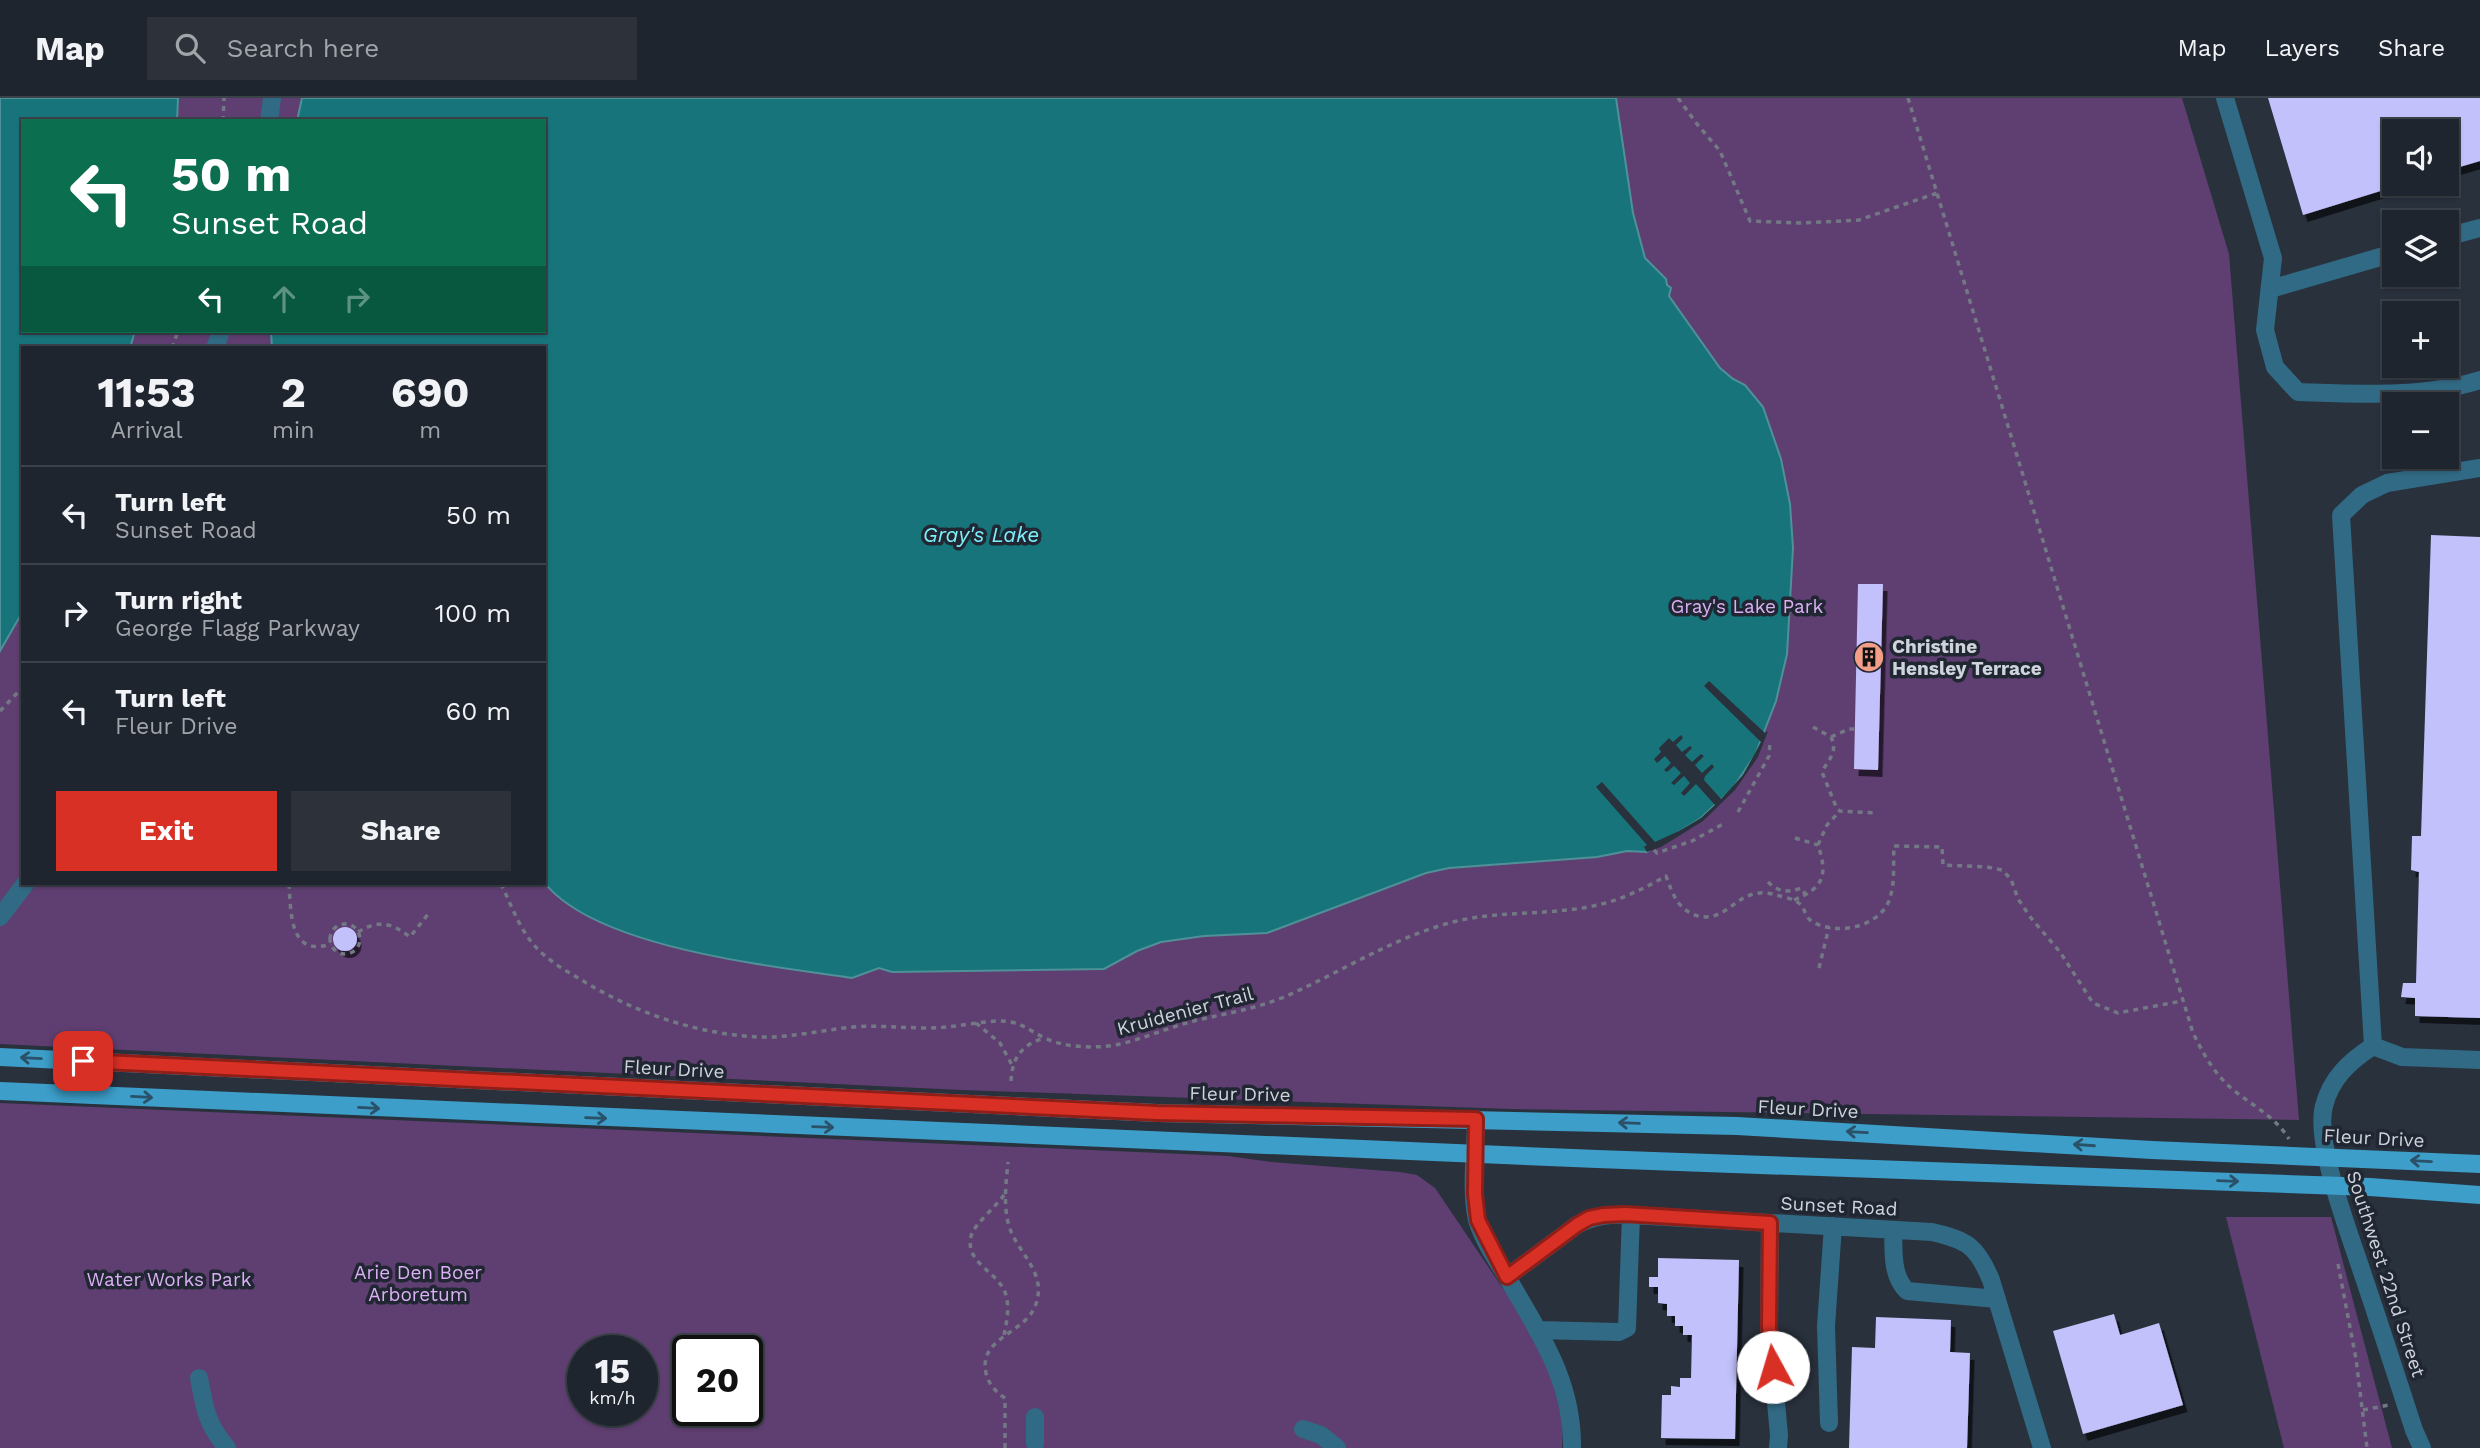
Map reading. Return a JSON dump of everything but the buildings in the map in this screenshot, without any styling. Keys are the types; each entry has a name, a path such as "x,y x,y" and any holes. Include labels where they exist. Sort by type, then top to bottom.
{"main road":[{"name":"Fleur Drive","path":"0,1057 1157,1113 1737,1126 2152,1150 2480,1164"},
{"path":"0,1091 1476,1154 2160,1178 2371,1187 2480,1195"}],"street":[{"path":"269,119 272,98"},
{"path":"2225,98 2273,258 2265,330 2275,367 2298,392 2357,394 2452,388 2480,380"},
{"path":"2459,234 2480,228"},
{"path":"2270,289 2382,256"},
{"path":"2480,468 2387,483 2362,495 2341,514 2374,1046 2402,1057 2480,1060"},
{"path":"0,917 24,885"},
{"name":"Southwest 22nd Street","path":"2374,1046 2353,1059 2337,1076 2323,1108 2325,1148 2343,1212 2423,1448"},
{"path":"1476,1119 1475,1194 1478,1220 1559,1370 1570,1412 1572,1448"},
{"path":"1537,1330 1619,1332 1626,1328 1631,1214"},
{"name":"Sunset Road","path":"1507,1277 1589,1218 1604,1215 1631,1214 1932,1232 1953,1237 1970,1246 1982,1259 1997,1299 2042,1448"},
{"path":"1770,1223 1769,1327 1778,1448"},
{"path":"1829,1423 1826,1326 1833,1226"},
{"path":"1893,1230 1895,1273 1907,1292 1997,1299"},
{"path":"199,1378 205,1412 212,1431 227,1448"},
{"path":"1035,1417 1035,1443"},
{"path":"1303,1429 1321,1434 1337,1448"}],"path":[{"path":"223,119 224,98"},
{"path":"1678,98 1720,151 1750,221 1800,223 1859,219 1937,193"},
{"path":"1908,98 2193,1033 2206,1060 2230,1087 2275,1121 2287,1135"},
{"path":"0,711 21,689"},
{"path":"1813,727 1831,737 1835,751 1822,772 1822,777 1840,811"},
{"path":"1831,737 1855,729"},
{"path":"1738,812 1769,756 1770,742"},
{"path":"1840,811 1877,813"},
{"path":"1794,900 1806,895 1824,874 1824,862 1818,845 1827,825 1840,811"},
{"path":"1654,850 1657,853 1669,849 1726,823"},
{"path":"1795,838 1818,845"},
{"path":"1794,900 1801,905 1811,921 1829,927 1861,926 1887,905 1891,895 1894,846 1942,847 1943,865 2002,870 2011,879 2018,899 2060,952 2092,1003 2118,1013 2182,1001"},
{"name":"Kruidenier Trail","path":"501,885 521,925 535,945 560,967 602,993 651,1015 693,1027 759,1037 878,1026 929,1028 1008,1021 1033,1029 1045,1038 1073,1045 1104,1046 1139,1039 1198,1020 1250,1010 1426,931 1460,921 1598,905 1632,894 1666,876 1680,906 1688,913 1704,917 1715,917 1743,896 1769,893 1794,900"},
{"path":"1768,882 1785,892 1801,888 1806,895"},
{"path":"289,885 291,911 300,940 316,947 331,944"},
{"path":"358,933 373,924 380,924 396,928 410,937 429,913"},
{"path":"341,925 352,926 358,933 358,946 349,954 338,953 331,944 332,932 341,925"},
{"path":"1819,968 1829,927"},
{"path":"976,1023 1000,1043 1012,1065"},
{"path":"1011,1081 1012,1065 1024,1048 1045,1038"},
{"path":"1005,1448 1005,1398 991,1386 985,1368 989,1350 994,1343 1024,1323 1036,1305 1038,1294 1035,1272 1010,1227 1005,1194 1008,1162"},
{"path":"1004,1335 1008,1315 1005,1291 1000,1282 974,1258 971,1241 976,1227 1005,1194"},
{"path":"2337,1258 2353,1336 2367,1448"},
{"path":"2363,1410 2405,1401"}],"green space":[{"name":"Gray's Lake Park","path":"178,98 2182,98 2229,254 2299,1120 1512,1109 962,1090 0,1044 0,651 21,614 21,885 546,885 546,346 131,346 134,333 546,333 546,119 177,119"},
{"name":"Water Works Park","path":"0,1103 1228,1156 1417,1175 1435,1188 1531,1330 1552,1370 1563,1424 1562,1448 0,1448"},
{"path":"2226,1217 2331,1217 2392,1448 2284,1448"}],"water":[{"path":"0,98 178,98 177,119 21,119 21,333 134,333 131,346 21,346 21,614 0,651"},
{"name":"Gray's Lake","path":"302,98 1616,98 1633,213 1645,258 1666,279 1671,288 1669,296 1720,368 1745,385 1763,407 1781,459 1790,504 1793,548 1787,654 1776,701 1755,755 1733,788 1701,818 1647,852 1627,851 1597,857 1449,868 1426,873 1267,933 1204,936 1161,942 1137,951 1104,969 892,972 879,968 852,978 733,960 687,950 602,923 569,905 546,884 546,346 272,346 271,333 546,333 546,119 297,119"}],"pier":[{"path":"1709,681 1765,733 1768,731 1758,757 1735,790 1703,821 1661,847 1647,852 1644,847 1647,845 1596,787 1602,782 1655,842 1701,818 1715,805 1696,784 1684,796 1681,793 1690,783 1684,776 1674,785 1671,783 1681,773 1674,766 1667,772 1664,770 1671,763 1665,756 1657,763 1654,759 1661,752 1659,748 1669,738 1673,742 1681,735 1683,738 1676,745 1682,752 1690,746 1692,748 1685,755 1692,762 1701,754 1704,756 1695,765 1702,773 1712,764 1714,767 1704,780 1721,799 1743,775 1761,742 1704,686"}],"place":[{"name":"Christine Hensley Terrace","path":"1869,657"}],"route":[{"path":"83,1061 1157,1113 1476,1119 1475,1194 1478,1220 1489,1247 1507,1277 1589,1218 1631,1214 1770,1223 1769,1327 1773,1367"}],"park label":[{"name":"Arie Den Boer Arboretum","path":"418,1283"}]}
